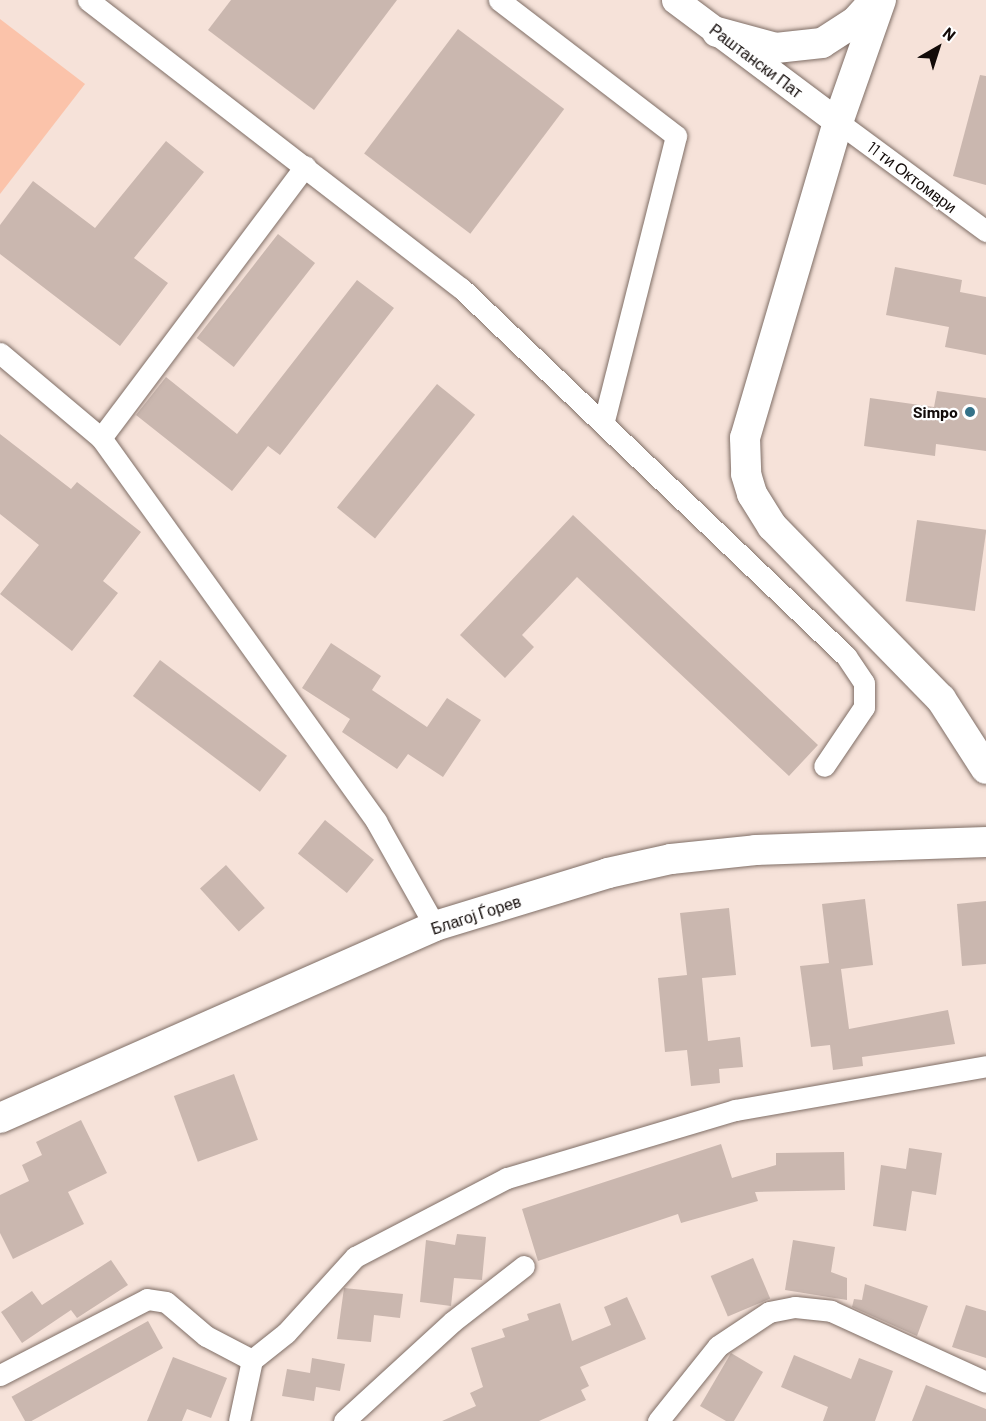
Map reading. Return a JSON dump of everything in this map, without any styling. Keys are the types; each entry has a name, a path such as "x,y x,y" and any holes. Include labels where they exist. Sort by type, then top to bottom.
{"main road":[{"path":"717,32 776,48 822,44 856,21 875,0"},
{"path":"882,0 838,122 745,438 746,474 752,494 772,526 941,699 986,769"},
{"name":"Благој Ѓорев","path":"0,1118 435,926 671,859 756,850 986,842"}],"street":[{"path":"88,0 461,288 604,420 839,648 864,683 864,707 847,739 824,766"},
{"path":"499,0 676,136 604,420"},
{"name":"Раштански Пат","path":"675,0 838,122"},
{"name":"11 ти Октомври","path":"838,122 986,231"},
{"path":"101,438 305,166"},
{"path":"0,353 101,438 376,820 435,926"},
{"path":"239,1421 252,1360 286,1333 355,1257 507,1178 735,1110 986,1065"},
{"path":"345,1421 452,1322 524,1266"},
{"path":"0,1375 147,1299 166,1302 206,1336 252,1360"},
{"path":"658,1421 718,1346 769,1312 795,1307 831,1311 986,1382"}],"shaded area":[{"path":"0,19 85,84 0,194"}],"building":[{"path":"231,0 397,0 314,110 208,30"},
{"path":"458,29 564,109 470,234 364,154"},
{"path":"980,75 986,76 986,185 953,176"},
{"path":"166,141 204,172 134,258 168,283 120,346 0,254 0,225 33,181 95,228"},
{"path":"278,234 315,263 234,367 197,338"},
{"path":"895,267 962,280 960,292 986,297 986,355 945,347 949,327 886,315"},
{"path":"357,280 394,308 280,455 268,446 232,491 136,415 166,377 237,434"},
{"path":"437,384 475,415 375,538 337,508"},
{"path":"937,391 986,398 986,451 936,444 935,456 864,446 870,398 934,407"},
{"path":"0,434 71,489 77,482 141,532 103,581 118,593 72,651 0,594 39,545 0,514"},
{"path":"573,515 818,745 789,776 577,577 522,635 534,647 505,678 460,635"},
{"path":"917,520 986,530 975,611 906,601"},
{"path":"331,643 381,676 372,690 427,727 447,698 481,720 443,777 408,754 397,769 342,732 350,719 302,688"},
{"path":"160,660 287,756 260,792 133,696"},
{"path":"325,820 374,860 347,893 298,853"},
{"path":"226,865 265,908 239,932 200,888"},
{"path":"865,899 873,965 841,969 849,1029 948,1010 955,1044 862,1057 863,1066 833,1070 830,1045 811,1047 800,966 829,963 822,904"},
{"path":"986,901 986,964 962,966 957,904"},
{"path":"729,908 736,975 702,978 708,1041 740,1037 743,1067 719,1069 720,1083 691,1086 687,1050 665,1052 658,978 687,975 680,913"},
{"path":"234,1074 258,1140 198,1162 174,1096"},
{"path":"81,1120 107,1173 68,1192 84,1224 13,1259 0,1233 0,1195 29,1181 22,1165 42,1155 36,1142"},
{"path":"721,1144 732,1178 776,1165 776,1153 844,1152 845,1190 755,1192 758,1201 681,1223 678,1214 538,1261 522,1209"},
{"path":"909,1148 942,1153 936,1195 912,1191 906,1231 873,1226 881,1165 906,1169"},
{"path":"457,1234 486,1237 482,1280 454,1278 451,1306 420,1302 426,1240 455,1245"},
{"path":"793,1240 835,1247 831,1272 847,1278 847,1300 785,1290"},
{"path":"753,1258 770,1299 728,1316 711,1276"},
{"path":"111,1260 128,1285 77,1318 71,1310 22,1343 1,1312 32,1291 42,1305"},
{"path":"865,1284 928,1306 917,1336 852,1307 854,1299 862,1300"},
{"path":"344,1288 403,1294 400,1318 374,1315 371,1342 337,1339"},
{"path":"627,1297 646,1339 580,1367 589,1386 581,1390 586,1400 539,1421 442,1421 476,1406 470,1393 483,1387 471,1348 505,1337 502,1329 529,1320 527,1314 560,1303 572,1341 611,1325 604,1307"},
{"path":"966,1305 986,1311 986,1358 952,1347"},
{"path":"148,1321 163,1348 32,1421 25,1421 12,1397"},
{"path":"731,1353 763,1372 734,1421 726,1421 700,1406"},
{"path":"794,1355 851,1379 859,1358 893,1371 875,1421 823,1421 828,1407 781,1387"},
{"path":"173,1357 227,1378 211,1418 187,1409 182,1421 147,1421"},
{"path":"312,1358 345,1364 340,1391 316,1387 314,1401 282,1396 287,1369 310,1373"},
{"path":"926,1385 986,1409 986,1421 912,1421"}],"place":[{"name":"Simpo","path":"970,412"}]}
